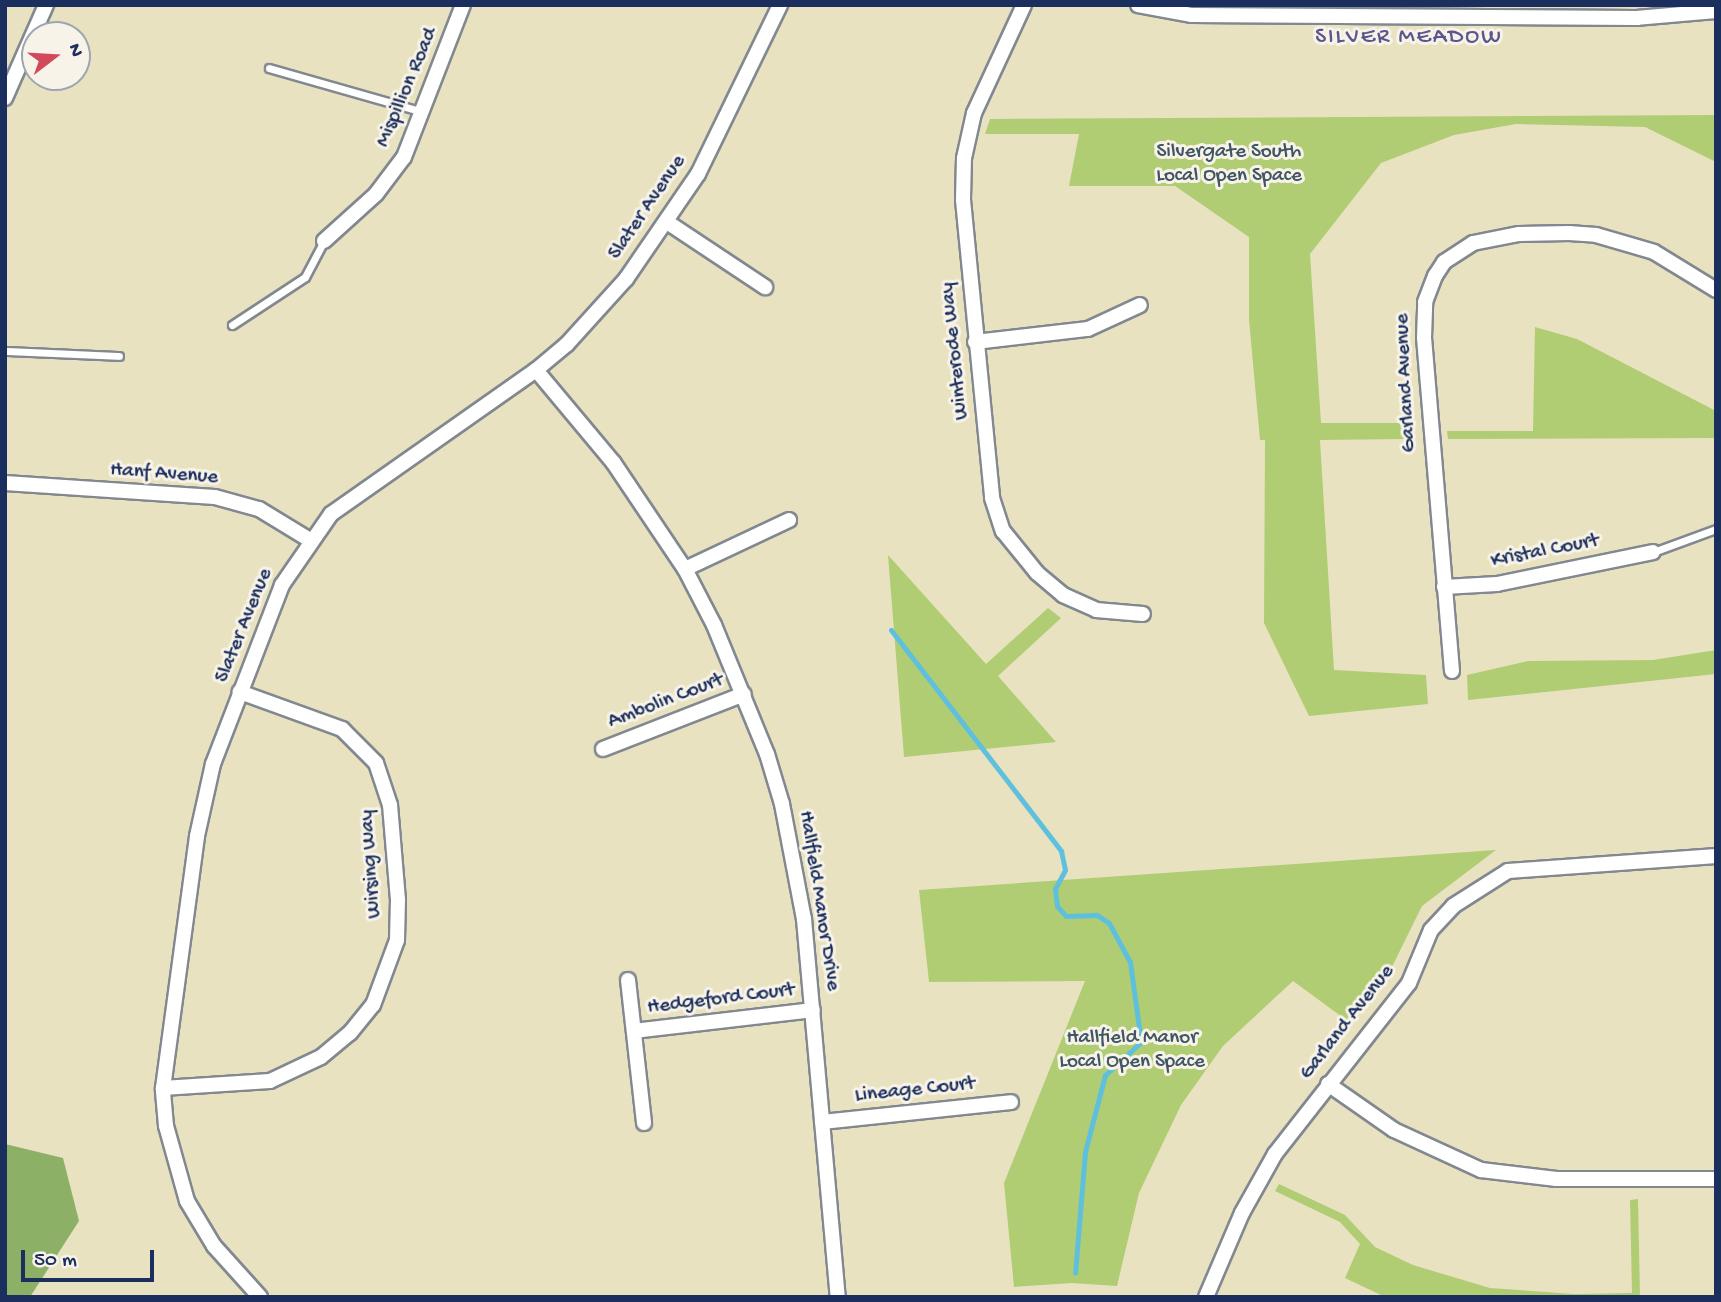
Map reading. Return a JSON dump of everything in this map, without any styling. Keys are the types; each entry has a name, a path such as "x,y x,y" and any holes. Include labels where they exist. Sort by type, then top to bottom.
{"street":[{"path":"5,98 46,5"},
{"name":"Mispillion Road","path":"324,241 391,175 424,112 463,5"},
{"name":"Slater Avenue","path":"260,1297 214,1246 187,1202 166,1126 163,1088 197,836 213,764 282,585 310,540 359,491 468,421 536,370 567,344 626,279 698,174 780,5"},
{"name":"Winterode Way","path":"1024,5 984,88 968,134 963,200 992,498 1003,531 1037,573 1070,599 1096,610 1143,614"},
{"path":"1138,5 1192,15 1716,11"},
{"path":"667,222 765,287"},
{"name":"Garland Avenue","path":"1452,671 1424,338 1429,285 1444,262 1473,243 1494,238 1544,232 1596,235 1654,252 1716,289"},
{"path":"975,342 1088,329 1140,305"},
{"name":"Hallfield Manor Drive","path":"536,370 613,463 685,569 744,694 770,767 795,865 813,1010 838,1297"},
{"name":"Hanf Avenue","path":"5,483 215,497 259,509 310,540"},
{"path":"685,569 789,520"},
{"name":"Kristal Court","path":"1444,587 1497,584 1653,552"},
{"name":"Wirsing Way","path":"163,1088 257,1083 281,1078 321,1057 350,1034 373,1005 397,940 398,900 390,805 376,763 342,729 240,692"},
{"name":"Ambolin Court","path":"603,749 744,694"},
{"name":"Garland Avenue","path":"1206,1297 1258,1182 1328,1084 1409,983 1435,924 1492,877 1522,869 1716,856"},
{"name":"Hedgeford Court","path":"628,981 644,1123"},
{"name":"Hedgeford Court","path":"634,1031 813,1010"},
{"path":"1328,1084 1394,1130 1481,1170 1556,1179 1716,1179"},
{"name":"Lineage Court","path":"822,1122 1012,1102"}],"lane":[{"path":"269,68 424,112"},
{"path":"232,325 305,277 324,241"},
{"path":"5,351 120,356"},
{"path":"1653,552 1716,529"}],"green space":[{"name":"Silvergate South Local Open Space","path":"1716,115 1716,162 1645,127 1516,124 1454,135 1381,163 1310,254 1321,423 1405,423 1407,439 1320,440 1334,670 1426,675 1428,704 1309,716 1264,623 1265,440 1260,440 1249,320 1249,237 1175,186 1069,186 1079,134 985,134 990,119"},
{"path":"1535,327 1577,339 1716,411 1716,438 1448,439 1447,431 1533,431"},
{"path":"888,555 986,664 1048,608 1061,618 998,676 1056,742 904,757"},
{"path":"1716,650 1716,674 1468,700 1467,675 1528,661 1653,660"},
{"name":"Hallfield Manor Local Open Space","path":"1496,850 1422,906 1387,977 1349,1022 1293,981 1223,1046 1181,1105 1139,1193 1117,1286 1072,1283 1014,1287 1004,1183 1085,981 929,982 919,890"},
{"path":"5,1144 63,1158 79,1221 30,1297 5,1297"},
{"path":"1279,1184 1345,1215 1375,1247 1413,1265 1490,1288 1574,1294 1632,1293 1630,1200 1638,1199 1640,1297 1385,1297 1345,1278 1360,1244 1340,1222 1275,1191"}],"waterway":[{"path":"891,630 1061,851 1065,870 1055,889 1057,906 1066,916 1097,915 1109,923 1130,962 1141,1042 1105,1075 1085,1152 1075,1273"}],"district":[{"name":"SILVER MEADOW","path":"1409,38"}]}
